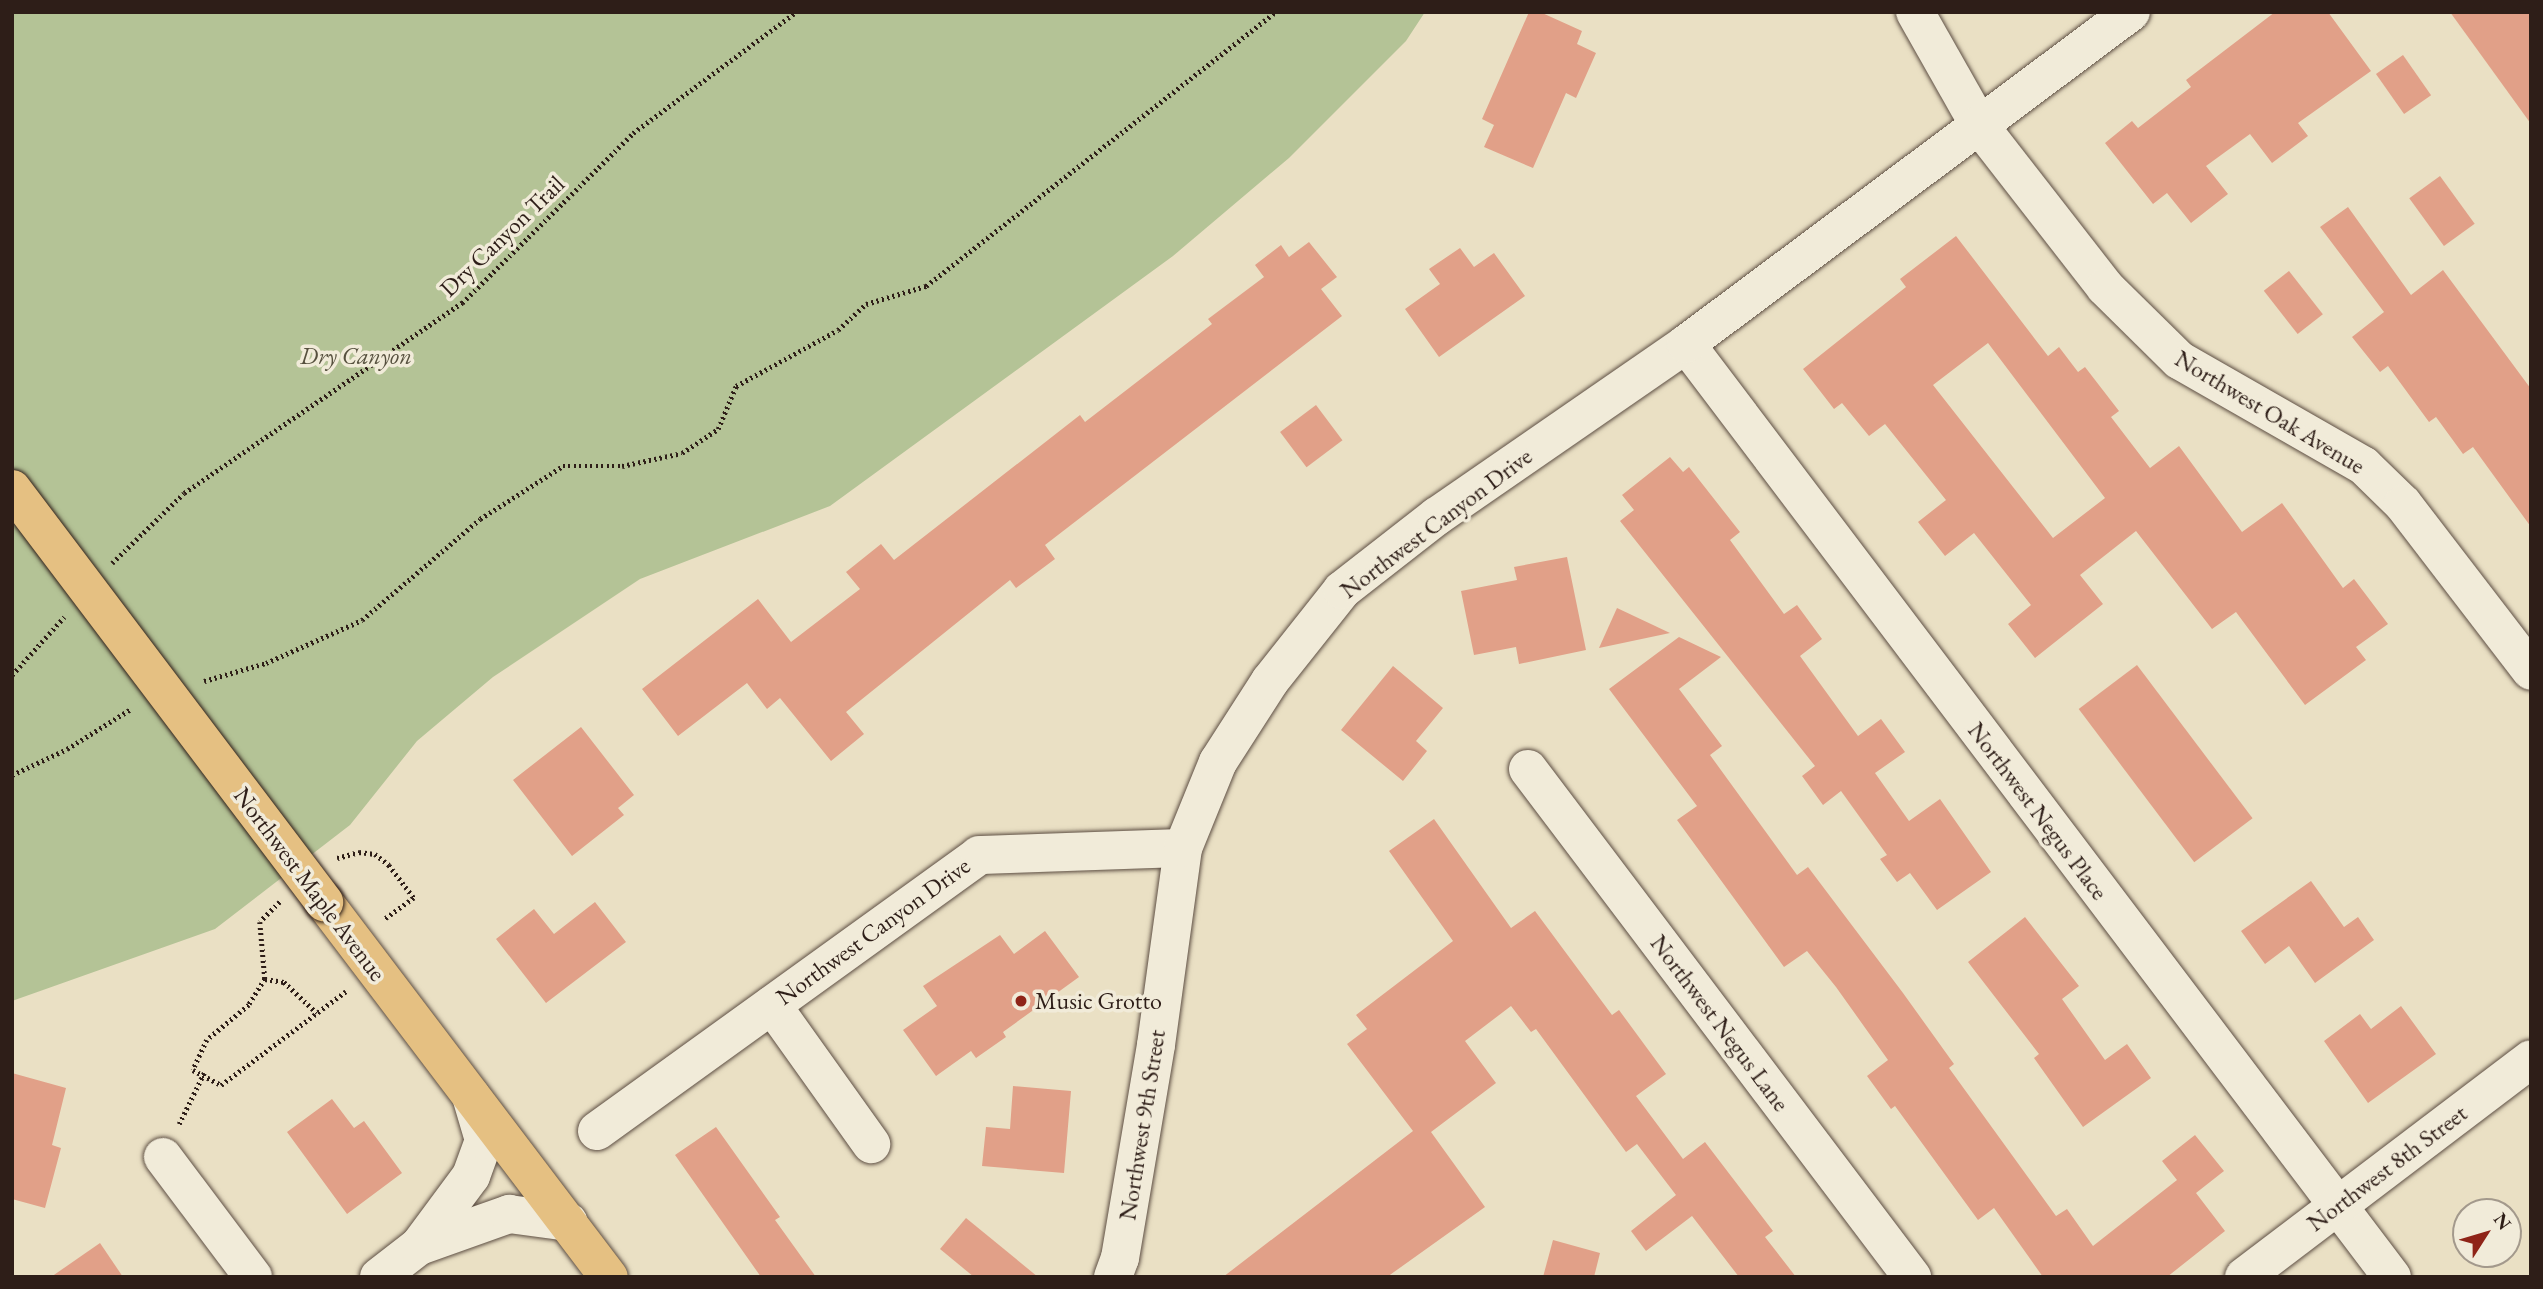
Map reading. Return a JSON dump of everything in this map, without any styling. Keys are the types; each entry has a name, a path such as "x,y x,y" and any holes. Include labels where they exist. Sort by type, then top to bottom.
{"main road":[{"name":"Northwest Maple Avenue","path":"12,489 609,1277"}],"street":[{"path":"1915,12 1979,125"},
{"name":"Northwest Canyon Drive","path":"597,1131 979,855 1183,848 1218,762 1270,681 1342,590 1437,516 1686,344 2131,12"},
{"name":"Northwest Oak Avenue","path":"1979,125 2105,288 2179,360 2364,466 2403,504 2531,671"},
{"name":"Northwest Negus Place","path":"1686,344 2392,1277"},
{"name":"Northwest Negus Lane","path":"1528,768 1912,1277"},
{"name":"Northwest 9th Street","path":"1113,1277 1120,1258 1156,1045 1183,848"},
{"path":"772,1005 871,1144"},
{"name":"Northwest 8th Street","path":"2244,1277 2531,1059"},
{"path":"379,1277 419,1246 471,1176 484,1140 471,1096"},
{"path":"163,1157 253,1277"},
{"path":"419,1246 509,1214 568,1222"}],"path":[{"name":"Dry Canyon Trail","path":"110,564 184,493 462,303 633,133 796,12"},
{"path":"191,685 266,663 362,620 480,519 563,466 622,466 682,453 718,429 736,386 838,330 866,304 926,285 1275,12"},
{"path":"12,675 74,606"},
{"path":"12,775 67,749 142,702"},
{"path":"386,918 414,898"},
{"path":"261,933 265,979 249,1005 207,1040 193,1070 204,1073 221,1085 375,970"},
{"path":"265,979 284,982 317,1013"},
{"path":"163,1157 204,1073"}],"green space":[{"name":"Dry Canyon","path":"12,12 1425,12 1406,41 1289,158 1173,256 830,506 640,579 493,677 417,741 350,825 215,929 12,1001"}],"building":[{"path":"1529,12 1540,12 1582,31 1577,44 1596,53 1576,98 1566,93 1533,168 1484,147 1494,125 1482,119"},
{"path":"2275,12 2328,12 2371,71 2298,123 2308,136 2272,163 2250,134 2206,166 2228,194 2191,223 2167,193 2153,204 2105,143 2132,121 2138,128 2191,87 2186,80"},
{"path":"2450,12 2531,12 2531,124"},
{"path":"2403,55 2431,95 2404,114 2376,74"},
{"path":"2440,176 2475,224 2444,246 2409,198"},
{"path":"2348,207 2411,295 2443,270 2531,389 2531,527 2473,447 2463,454 2436,417 2429,422 2388,366 2380,372 2352,337 2384,312 2320,227"},
{"path":"1956,236 2048,356 2059,347 2078,372 2085,367 2119,411 2111,417 2150,468 2179,446 2242,532 2282,503 2343,588 2354,579 2388,624 2356,647 2366,660 2305,705 2236,612 2212,629 2136,531 2080,575 2103,604 2035,658 2008,624 2031,605 1974,533 1945,556 1918,522 1946,500 1885,424 1869,436 1842,403 1834,409 1803,369 1906,287 1900,279","holes":["1988,343 2105,498 2053,538 1933,385"]},
{"path":"1309,242 1337,277 1321,289 1342,316 1045,545 1055,559 1016,588 1010,580 846,712 864,734 831,761 780,698 767,709 747,683 678,736 642,689 758,599 791,642 860,589 846,572 881,544 894,560 1080,415 1085,422 1212,324 1208,319 1264,277 1255,265 1281,245 1289,257"},
{"path":"1460,248 1474,267 1494,253 1525,296 1439,357 1405,309 1440,284 1429,269"},
{"path":"2289,271 2323,314 2298,334 2264,291"},
{"path":"1316,405 1342,440 1307,467 1280,432"},
{"path":"1670,457 1683,472 1689,467 1740,532 1730,540 1784,614 1797,605 1822,639 1800,656 1858,736 1881,719 1905,752 1875,773 1909,821 1940,799 1991,872 1937,910 1910,873 1897,882 1880,859 1887,855 1841,791 1823,805 1802,776 1815,766 1620,521 1634,510 1622,495"},
{"path":"1567,557 1586,650 1519,664 1516,647 1474,655 1461,591 1517,580 1514,567"},
{"path":"1617,608 1670,633 1599,648"},
{"path":"1679,637 1721,657 1679,689 1722,746 1710,755 1797,875 1808,867 1903,993 1954,1064 1949,1068 2056,1216 2067,1209 2093,1246 2177,1180 2162,1161 2195,1135 2224,1171 2196,1193 2225,1231 2167,1277 2043,1277 1994,1208 1978,1220 1895,1106 1891,1109 1867,1076 1888,1060 1836,987 1807,951 1784,967 1677,820 1697,806 1609,689"},
{"path":"2137,665 2253,818 2194,862 2079,709"},
{"path":"1393,666 1443,708 1416,741 1427,751 1403,781 1341,730"},
{"path":"581,727 634,795 618,808 624,815 572,856 513,780"},
{"path":"1434,819 1511,928 1535,911 1612,1015 1619,1010 1666,1074 1636,1096 1683,1159 1705,1142 1773,1231 1765,1237 1796,1277 1739,1277 1692,1216 1646,1251 1631,1231 1676,1195 1637,1144 1626,1152 1536,1029 1531,1032 1511,1006 1465,1041 1496,1083 1431,1132 1485,1207 1387,1277 1223,1277 1413,1131 1347,1044 1367,1029 1356,1015 1453,941 1389,851"},
{"path":"2311,881 2344,927 2358,917 2374,940 2315,983 2289,946 2265,964 2241,931"},
{"path":"595,902 626,942 546,1003 496,939 534,909 554,934"},
{"path":"2025,917 2079,986 2062,999 2105,1060 2127,1044 2151,1078 2083,1127 2034,1058 2039,1054 1968,962"},
{"path":"1045,931 1079,977 1003,1032 1006,1037 976,1058 971,1051 936,1076 903,1030 937,1006 923,986 1000,935 1014,954"},
{"path":"2401,1006 2436,1054 2368,1103 2324,1041 2360,1014 2371,1029"},
{"path":"12,1073 66,1088 52,1145 61,1148 45,1208 12,1199"},
{"path":"1013,1086 1071,1091 1064,1173 982,1166 986,1127 1010,1129"},
{"path":"332,1099 354,1128 364,1121 402,1173 347,1214 287,1132"},
{"path":"716,1127 780,1217 775,1220 816,1277 761,1277 675,1155"},
{"path":"966,1218 1038,1277 974,1277 940,1249"},
{"path":"1553,1240 1600,1253 1594,1277 1543,1277"},
{"path":"100,1243 123,1277 51,1277"}],"place":[{"name":"Music Grotto","path":"1021,1001"}]}
